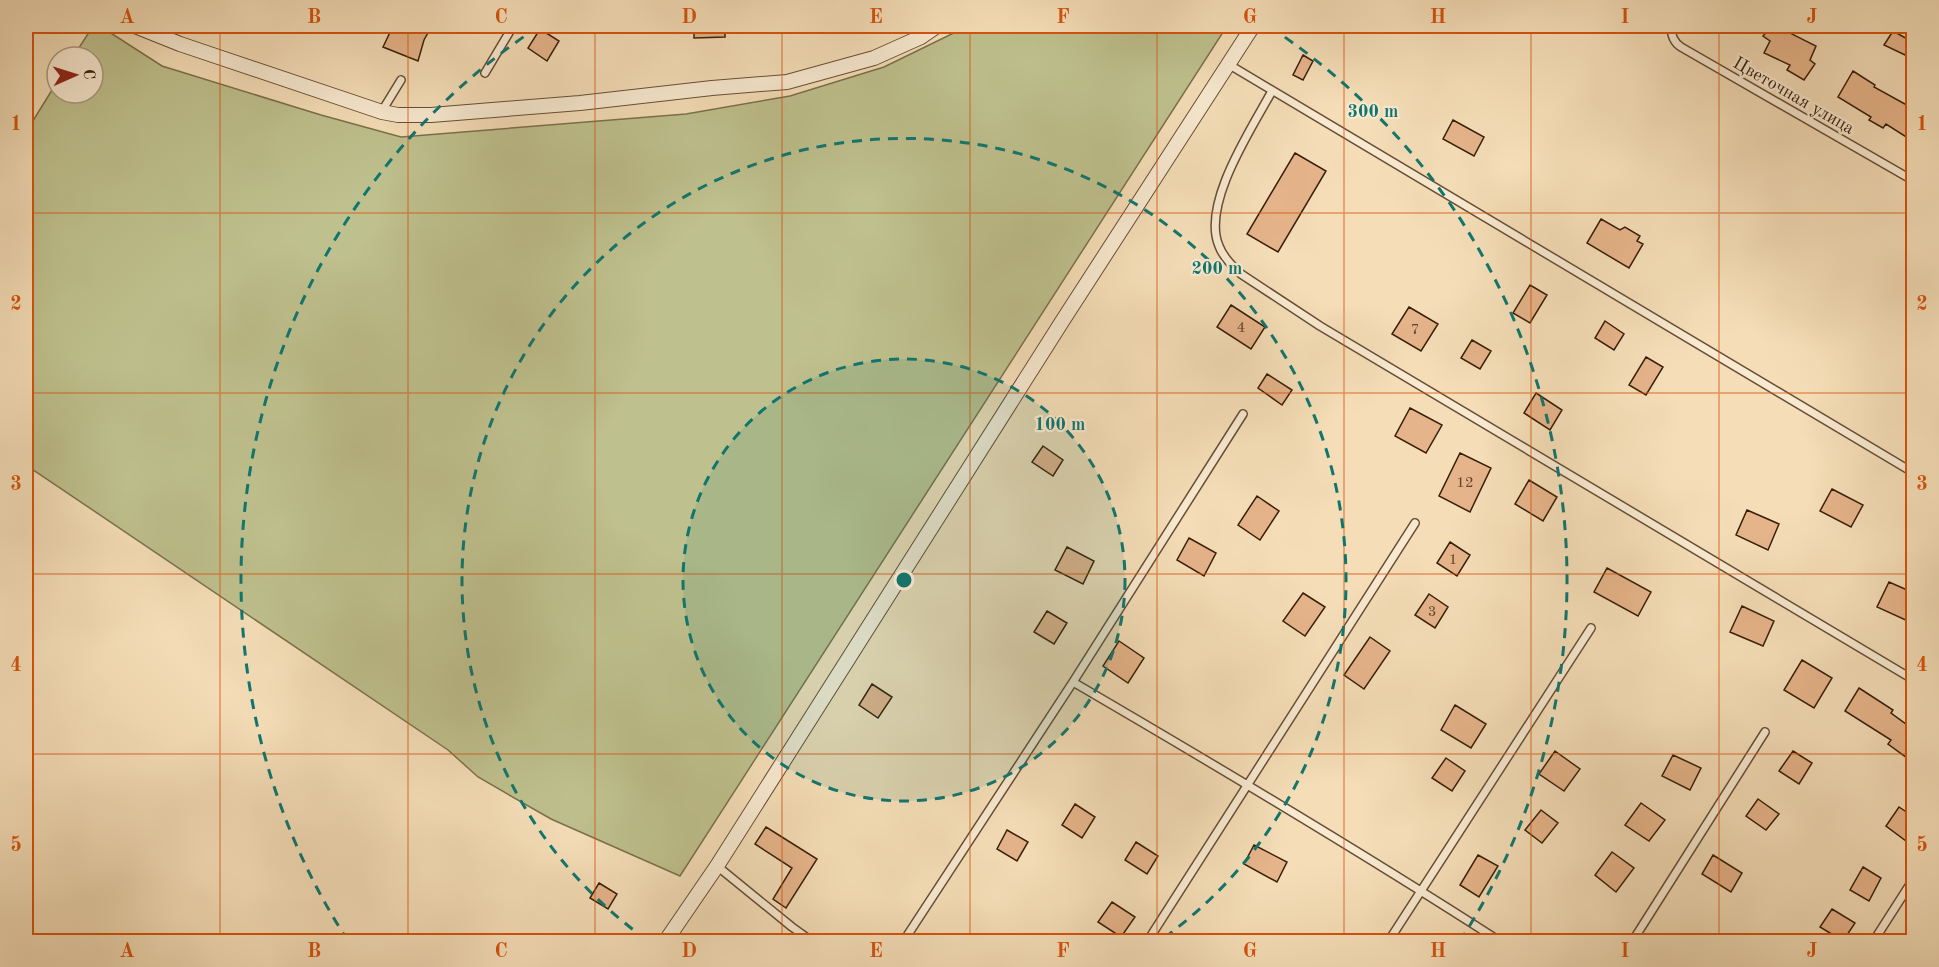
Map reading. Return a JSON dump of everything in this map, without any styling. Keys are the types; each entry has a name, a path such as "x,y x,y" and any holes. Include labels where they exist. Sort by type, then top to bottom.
{"street":[{"path":"135,26 180,44 382,112 398,115 431,115 787,82 874,58 921,37 937,26"},
{"path":"664,942 717,866 1253,26"}],"lane":[{"path":"485,73 513,26"},
{"name":"Цветочная улица","path":"1670,26 1676,44 1914,181"},
{"path":"1227,64 1914,473"},
{"path":"382,112 401,80"},
{"path":"1272,91 1220,192 1216,213 1217,243 1233,267 1320,326 1914,680"},
{"path":"903,942 1073,682 1243,414"},
{"path":"1147,942 1415,523"},
{"path":"1388,942 1591,628"},
{"path":"1073,682 1247,784 1501,942"},
{"path":"1632,942 1765,732"},
{"path":"717,866 813,942"},
{"path":"1873,942 1914,878"}],"green space":[{"path":"93,26 100,26 162,66 401,137 686,114 790,96 884,67 968,26 1227,26 680,876 551,819 478,777 448,750 26,465 26,132 45,101 45,105 105,105 105,45 81,45"}],"building":[{"path":"393,26 412,26 429,31 418,61 383,47"},
{"path":"694,26 725,26 725,37 694,38"},
{"path":"1771,26 1776,26 1816,46 1810,60 1815,64 1804,80 1787,70 1790,65 1764,53 1770,41 1763,36"},
{"path":"540,29 559,41 547,61 528,48"},
{"path":"1893,31 1911,41 1905,55 1884,45"},
{"path":"1303,55 1313,61 1303,80 1293,75"},
{"path":"1853,71 1875,85 1874,87 1914,109 1914,142 1886,124 1883,128 1869,120 1871,117 1838,97"},
{"path":"1453,120 1484,137 1474,156 1443,139"},
{"path":"1295,153 1326,171 1278,252 1247,234"},
{"path":"1601,219 1620,230 1625,227 1640,236 1637,241 1643,244 1629,268 1587,243"},
{"path":"1530,285 1547,295 1530,323 1513,313"},
{"path":"1231,305 1265,327 1251,349 1217,327"},
{"path":"1409,307 1438,324 1421,351 1392,334"},
{"path":"1605,321 1624,334 1614,350 1595,338"},
{"path":"1472,340 1491,351 1480,369 1461,358"},
{"path":"1646,357 1663,367 1646,395 1629,385"},
{"path":"1267,374 1292,390 1282,405 1258,388"},
{"path":"1536,393 1562,410 1550,430 1524,413"},
{"path":"1410,408 1442,425 1426,453 1395,436"},
{"path":"1043,446 1063,460 1053,476 1032,462"},
{"path":"1460,453 1491,468 1470,512 1439,496"},
{"path":"1529,480 1557,497 1543,521 1515,504"},
{"path":"1832,489 1863,505 1851,527 1820,511"},
{"path":"1257,496 1279,511 1260,540 1238,525"},
{"path":"1747,510 1779,524 1768,550 1736,535"},
{"path":"1189,538 1216,553 1204,576 1177,560"},
{"path":"1450,542 1470,555 1457,576 1437,563"},
{"path":"1067,547 1094,561 1083,584 1055,570"},
{"path":"1607,568 1651,592 1638,616 1594,592"},
{"path":"1889,582 1914,593 1914,613 1910,622 1877,607"},
{"path":"1303,593 1325,607 1305,636 1283,621"},
{"path":"1429,594 1448,607 1435,628 1415,615"},
{"path":"1742,606 1774,621 1763,646 1730,632"},
{"path":"1047,611 1067,623 1054,644 1034,632"},
{"path":"1370,637 1390,651 1364,689 1344,675"},
{"path":"1119,641 1144,658 1128,683 1103,666"},
{"path":"1802,660 1832,678 1814,708 1784,690"},
{"path":"872,684 892,697 878,718 859,705"},
{"path":"1859,688 1893,710 1891,713 1914,730 1914,763 1888,744 1891,740 1845,711"},
{"path":"1455,705 1486,724 1471,748 1441,730"},
{"path":"1555,751 1580,769 1564,791 1539,774"},
{"path":"1793,751 1812,763 1799,784 1779,771"},
{"path":"1673,755 1701,768 1690,790 1662,776"},
{"path":"1446,758 1465,771 1452,791 1432,778"},
{"path":"1758,799 1779,814 1766,830 1746,816"},
{"path":"1641,803 1665,820 1649,841 1625,825"},
{"path":"1075,804 1095,817 1082,838 1062,825"},
{"path":"1899,807 1914,817 1914,830 1906,841 1886,826"},
{"path":"1541,810 1558,823 1542,843 1525,830"},
{"path":"766,827 817,859 786,908 773,899 792,868 755,844"},
{"path":"1007,830 1028,842 1017,861 997,849"},
{"path":"1136,842 1158,856 1147,874 1125,860"},
{"path":"1254,845 1287,862 1277,882 1244,864"},
{"path":"1612,852 1634,868 1616,892 1595,875"},
{"path":"1478,855 1498,866 1479,897 1460,885"},
{"path":"1713,855 1742,873 1731,892 1702,874"},
{"path":"1863,867 1881,878 1869,901 1850,890"},
{"path":"599,883 617,894 608,909 590,898"},
{"path":"1112,902 1135,917 1121,937 1098,922"},
{"path":"1832,909 1855,923 1843,941 1820,927"}]}
